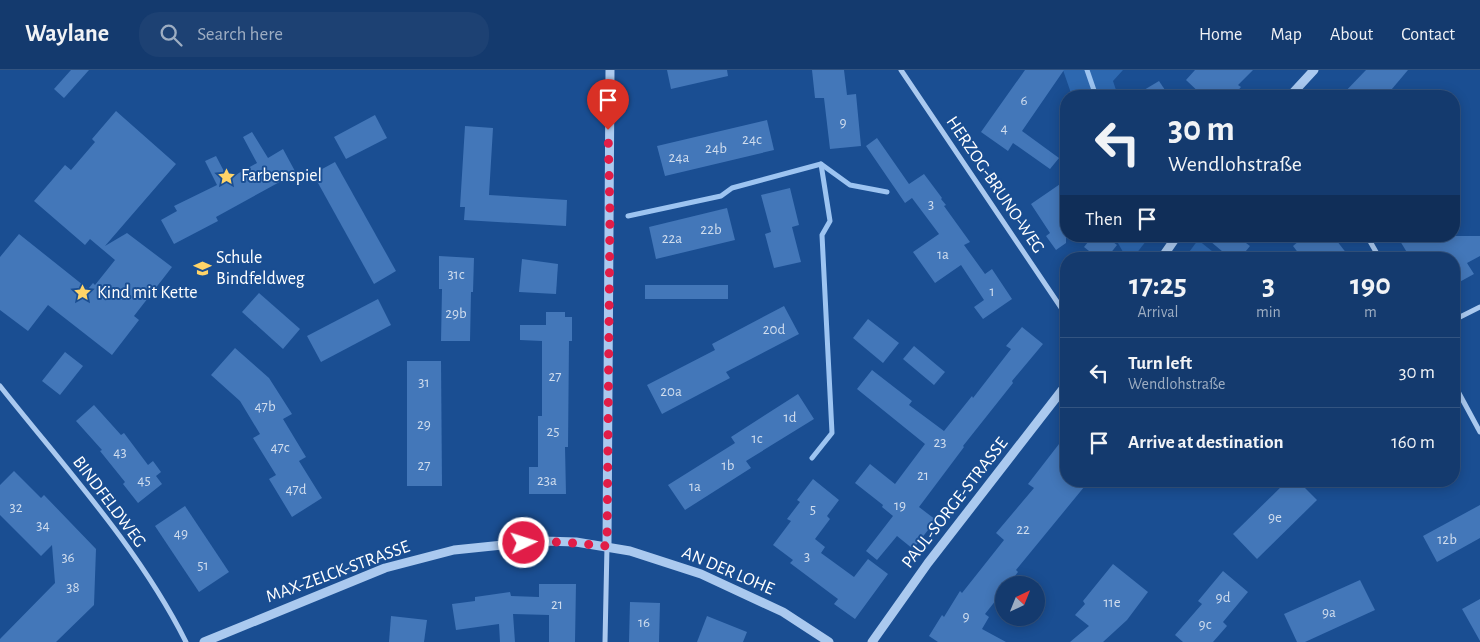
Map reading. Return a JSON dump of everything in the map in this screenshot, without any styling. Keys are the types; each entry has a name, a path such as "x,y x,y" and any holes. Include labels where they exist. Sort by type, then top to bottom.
{"street":[{"path":"605,642 610,70"},
{"name":"HERZOG-BRUNO-WEG","path":"901,70 1060,306"},
{"path":"1296,90 1314,70"},
{"path":"1460,317 1480,307"},
{"name":"BINDFELDWEG","path":"0,386 126,545 174,617 186,642"},
{"name":"PAUL-SORGE-STRASSE","path":"872,642 928,563 1060,393"},
{"path":"1460,395 1480,432"},
{"name":"MAX-ZELCK-STRASSE","path":"204,642 385,568 454,550 543,541 576,542 607,546"},
{"name":"AN DER LOHE","path":"607,546 630,551 701,574 783,612 829,642"}],"shaded area":[{"path":"1063,70 1123,70 1113,81 1116,90 1070,90"},
{"path":"1117,242 1145,242 1137,252 1123,252"},
{"path":"1197,242 1201,242 1213,252 1189,252"}],"building":[{"path":"71,70 89,70 64,98 54,89"},
{"path":"667,70 727,70 728,76 671,89"},
{"path":"812,70 844,70 847,95 856,94 861,146 830,149 824,98 815,98"},
{"path":"1025,70 1064,70 1022,131 1059,158 1050,169 1013,143 1008,151 981,132"},
{"path":"1195,70 1253,70 1238,85 1241,87 1238,90 1197,90 1186,80"},
{"path":"1366,70 1408,70 1391,90 1347,90"},
{"path":"1159,81 1165,90 1144,90"},
{"path":"116,111 176,164 105,246 127,233 172,267 134,316 139,320 112,355 48,305 28,331 0,310 0,257 19,234 88,289 93,283 95,285 115,260 90,239 85,245 34,201 65,165 71,170 95,142 92,139"},
{"path":"375,115 387,138 346,159 334,137"},
{"path":"767,120 774,150 665,176 657,146"},
{"path":"465,126 493,128 489,195 567,200 566,226 464,220 465,207 460,207"},
{"path":"252,132 268,158 283,149 296,173 216,217 218,221 174,244 161,220 177,211 174,206 217,185 205,161 216,156 228,179 257,163 243,137"},
{"path":"877,138 909,184 924,174 970,242 964,245 985,274 992,269 1012,299 983,319 974,307 984,300 961,265 935,283 913,252 939,234 912,198 905,203 866,146"},
{"path":"335,162 396,271 374,284 313,174"},
{"path":"1060,184 1060,242 1066,243 1056,250 1046,236 1050,233 1031,204"},
{"path":"790,188 799,225 792,227 801,262 774,268 765,234 771,232 761,195"},
{"path":"727,208 735,240 656,259 649,227"},
{"path":"1460,236 1480,236 1480,256 1467,263 1474,274 1460,282 1460,252 1407,252 1401,242 1460,242"},
{"path":"1088,242 1113,242 1117,245 1112,252 1090,252 1084,247"},
{"path":"1211,242 1245,242 1250,246 1245,252 1223,252"},
{"path":"1298,242 1338,242 1346,252 1298,252 1293,246"},
{"path":"439,256 474,258 470,341 441,341 442,289 439,289"},
{"path":"522,259 558,264 556,294 519,292"},
{"path":"645,285 728,285 728,299 645,299"},
{"path":"259,293 300,329 283,349 242,312"},
{"path":"378,299 391,325 321,362 307,336"},
{"path":"784,306 799,334 726,372 730,378 662,414 647,385 715,350 712,344"},
{"path":"546,312 565,312 565,317 572,317 572,341 569,341 568,447 565,447 566,494 529,494 529,467 538,467 538,416 542,416 542,341 520,340 520,325 546,325"},
{"path":"868,319 899,343 883,363 853,338"},
{"path":"1022,327 1043,344 1012,381 1013,383 963,446 919,507 936,520 913,549 897,536 877,560 866,551 893,516 882,507 883,505 855,483 870,464 895,484 925,444 857,389 872,370 912,401 909,405 944,431 972,396 973,398 1011,349 1006,346"},
{"path":"914,346 945,372 934,385 903,359"},
{"path":"235,348 269,378 292,414 283,419 306,457 299,461 322,498 292,517 269,479 276,475 253,438 260,434 240,401 211,375"},
{"path":"65,352 83,366 60,395 42,381"},
{"path":"407,361 441,361 442,486 407,486"},
{"path":"798,394 814,419 746,461 751,468 685,510 668,485 735,443 731,437"},
{"path":"94,405 121,435 124,433 148,465 153,461 161,472 156,476 162,484 138,503 123,484 125,482 100,451 102,450 76,421"},
{"path":"1060,443 1060,487 1084,487 1016,570 1018,572 1015,576 995,576 995,601 985,614 989,617 982,629 1006,642 938,642 929,636 942,615 944,617 960,591 962,593 1004,540 996,533 1034,488 1028,484"},
{"path":"14,471 41,498 44,495 96,549 94,605 56,642 0,642 0,639 55,583 52,545 41,556 0,515 0,485"},
{"path":"813,479 839,500 827,516 830,519 815,539 825,547 821,553 854,577 868,559 888,574 855,619 834,604 838,599 790,563 793,560 773,545 791,521 787,519 800,502 797,500"},
{"path":"1281,487 1304,487 1317,500 1257,559 1233,534"},
{"path":"1480,505 1480,538 1437,562 1423,536"},
{"path":"185,506 229,572 199,592 155,526"},
{"path":"1113,564 1148,592 1127,620 1103,642 1070,642 1089,626 1075,615 1085,604 1083,601"},
{"path":"1223,571 1248,592 1223,622 1227,626 1213,642 1183,642 1175,635 1202,604 1198,601"},
{"path":"1360,580 1375,610 1305,642 1297,642 1284,614"},
{"path":"539,584 576,584 575,642 549,642 549,615 513,614 515,642 500,642 499,624 456,630 452,604 475,601 475,597 510,592 511,596 539,597"},
{"path":"1480,599 1480,641 1462,609"},
{"path":"630,602 660,603 659,642 629,642"},
{"path":"391,616 427,620 424,642 389,642"},
{"path":"707,616 747,632 743,642 697,642"}],"waterway":[{"path":"1087,70 1094,90"},
{"path":"628,216 721,196 732,188 821,164 850,185 887,192"},
{"path":"812,458 832,433 822,235 830,221 821,164"}],"place":[{"name":"Farbenspiel","path":"227,176"},
{"name":"Schule Bindfeldweg","path":"202,268"},
{"name":"Kind mit Kette","path":"83,293"}],"route":[{"path":"524,543 543,541 576,542 607,546 610,214 608,130"}]}
